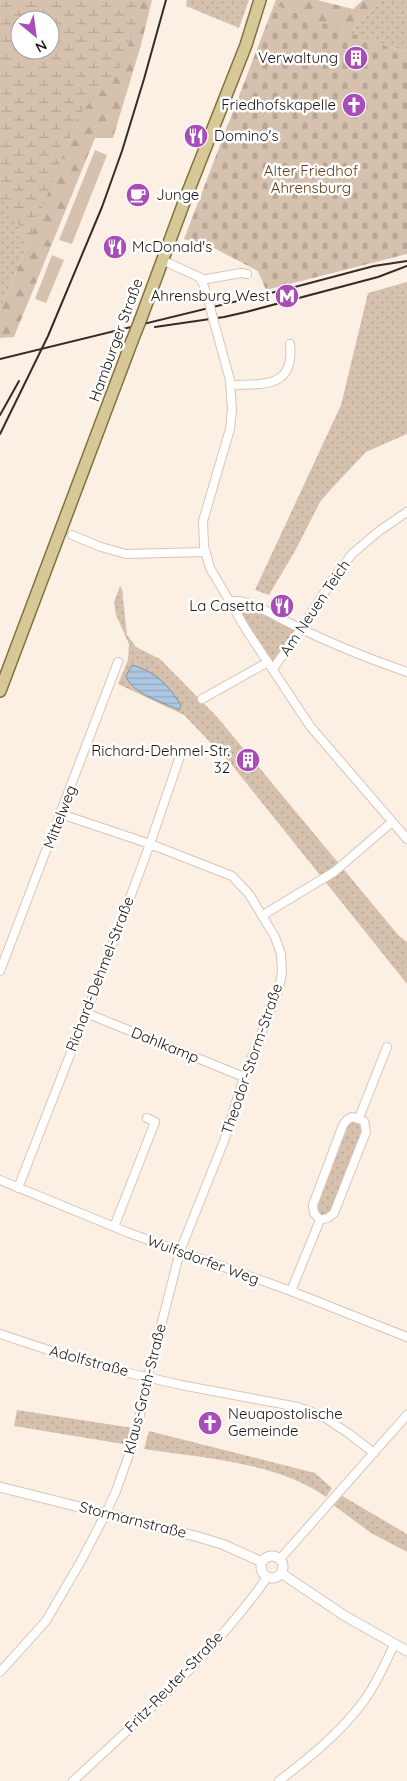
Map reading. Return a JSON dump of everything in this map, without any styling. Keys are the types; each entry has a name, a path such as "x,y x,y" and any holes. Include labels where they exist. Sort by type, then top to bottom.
{"main road":[{"name":"Hamburger Straße","path":"0,691 162,260 244,52 260,0"}],"street":[{"path":"162,260 194,274 201,280 208,299 230,385 232,409 230,429 203,522 205,552 214,577 314,732 407,839"},
{"path":"201,280 216,276 247,274"},
{"path":"230,385 265,385 278,380 288,365 291,352 290,344"},
{"name":"Am Neuen Teich","path":"273,669 333,579 352,554 379,531 407,512"},
{"path":"72,534 101,547 126,554 205,552"},
{"path":"230,602 234,600 241,601 268,612 347,651 407,672"},
{"name":"Mittelweg","path":"0,971 118,662"},
{"path":"202,699 268,662"},
{"name":"Richard-Dehmel-Straße","path":"18,1188 150,844 178,759"},
{"name":"Theodor-Storm-Straße","path":"61,814 150,844 232,876 249,894 263,916 275,937 281,954 282,973 279,989 244,1077 224,1141 180,1251"},
{"path":"263,916 334,872 383,832 392,822"},
{"name":"Dahlkamp","path":"86,1014 244,1077"},
{"path":"359,1118 387,1047"},
{"path":"352,1117 359,1118 364,1121 366,1132 334,1213 328,1218 320,1220 314,1213 313,1205 343,1125 352,1117"},
{"path":"114,1227 155,1122 147,1118"},
{"name":"Wulfsdorfer Weg","path":"0,1180 114,1227 290,1291 407,1337"},
{"path":"290,1291 320,1220"},
{"name":"Klaus-Groth-Straße","path":"0,1672 46,1620 81,1562 106,1513 136,1438 148,1377 180,1251"},
{"name":"Adolfstraße","path":"0,1334 94,1365 298,1407 324,1417 374,1453"},
{"path":"280,1559 407,1415"},
{"name":"Stormarnstraße","path":"0,1487 195,1536 222,1544 262,1562"},
{"path":"270,1556 276,1556 280,1559 283,1565 281,1573 275,1577 268,1577 262,1571 262,1562 270,1556"},
{"path":"281,1573 324,1602 407,1651"},
{"name":"Fritz-Reuter-Straße","path":"73,1781 157,1703 209,1649 268,1577"},
{"path":"279,1781 338,1730 363,1702 377,1680 394,1645"}],"green space":[{"path":"0,0 152,0 141,45 113,138 95,138 14,337 0,338 0,310 28,244 6,200 0,202"},
{"path":"0,0 142,0 134,31 117,73 79,115 28,244 6,200 0,202"},
{"path":"187,0 249,0 239,28 186,6"},
{"path":"276,0 317,0 353,9 363,0 382,0 349,33 274,5"},
{"path":"382,0 407,0 407,51 389,47 349,33"},
{"name":"Alter Friedhof Ahrensburg","path":"274,5 389,47 407,51 407,254 266,290 258,271 214,248 184,239"},
{"path":"95,150 107,155 72,244 59,240"},
{"path":"6,200 28,244 0,310 0,202"},
{"path":"52,255 64,260 46,303 35,299"},
{"path":"407,282 407,434 366,452 320,502 295,551 269,595 255,590 341,405 368,293"},
{"path":"120,586 122,589 127,635 136,647 160,659 218,718 399,936 407,942 407,984 231,764 184,715 118,684 128,660 129,644 116,615 114,602"},
{"path":"237,601 298,629 273,664 232,604"},
{"path":"353,1122 359,1123 363,1130 331,1213 321,1215 318,1213 317,1204 349,1124"},
{"path":"17,1410 133,1428 129,1445 14,1426"},
{"path":"149,1431 315,1473 332,1488 326,1497 306,1485 262,1469 238,1463 144,1449"},
{"path":"339,1494 407,1534 407,1552 371,1533 332,1504"}],"water":[{"path":"132,665 148,671 161,680 181,705 179,710 134,688 126,676"}],"railway":[{"path":"0,434 48,336 102,207 122,151 166,0"},
{"path":"0,359 374,266 407,261"},
{"path":"155,327 246,312 378,277 407,266"},
{"path":"0,415 19,381"}],"place":[{"name":"Verwaltung","path":"356,58"},
{"name":"Friedhofskapelle","path":"354,105"},
{"name":"Domino's","path":"196,136"},
{"name":"Junge","path":"138,195"},
{"name":"McDonald's","path":"115,247"},
{"name":"Ahrensburg West","path":"287,296"},
{"name":"La Casetta","path":"282,606"},
{"name":"Richard-Dehmel-Str. 32","path":"248,760"},
{"name":"Neuapostolische Gemeinde","path":"210,1423"}]}
